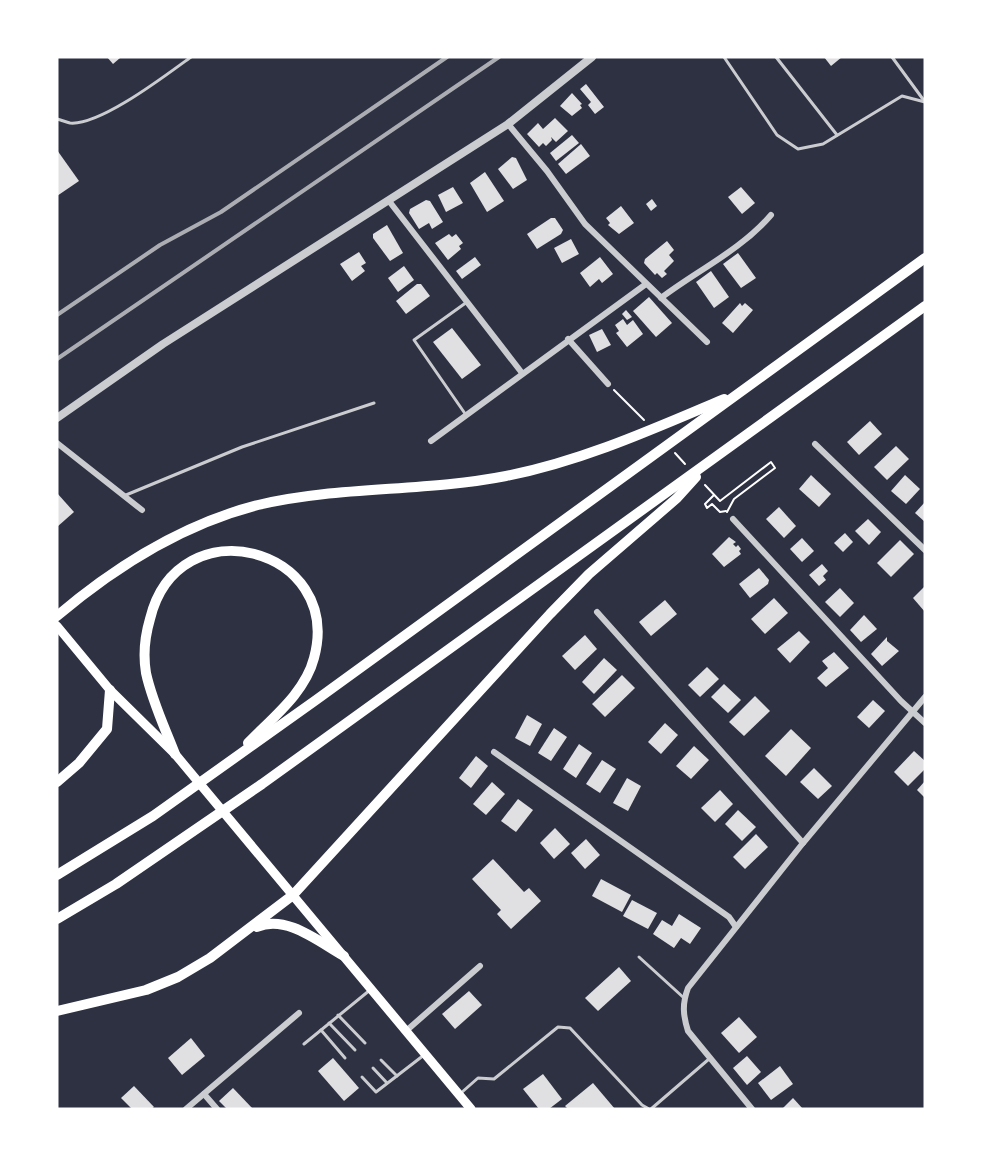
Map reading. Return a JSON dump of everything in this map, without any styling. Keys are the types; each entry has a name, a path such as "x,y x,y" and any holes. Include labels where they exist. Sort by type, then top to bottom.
{"highway":[{"path":"57,874 153,816 231,761 925,258"},
{"path":"57,919 116,884 262,784 925,306"},
{"path":"57,616 111,573 179,534 234,512 281,501 470,482 537,469 612,446 738,393"},
{"path":"57,1011 156,986 193,968 293,895 550,614 589,574 677,498 710,462"},
{"path":"175,754 146,673 145,650 151,613 165,584 188,562 215,551 251,551 278,562 302,585 315,611 317,642 314,659 296,693 231,761"},
{"path":"57,782 79,763 107,729 110,690"},
{"path":"245,932 268,923 283,924 344,956"}],"main road":[{"path":"57,626 110,690 175,754 471,1109"}],"street":[{"path":"57,418 172,338 508,123 592,57"},
{"path":"508,123 547,171 585,224 706,342"},
{"path":"389,201 522,373"},
{"path":"661,298 695,272 744,242 771,215"},
{"path":"431,441 646,284"},
{"path":"568,339 608,384"},
{"path":"57,443 142,510"},
{"path":"815,444 925,550"},
{"path":"733,519 912,712 925,723"},
{"path":"597,612 803,843"},
{"path":"752,1109 688,1031 683,1016 684,998 695,977 925,697"},
{"path":"494,752 729,917 736,927"},
{"path":"406,1031 480,966"},
{"path":"186,1109 299,1013"},
{"path":"204,1094 218,1109"}],"lane":[{"path":"57,119 70,123 96,118 160,80 191,57"},
{"path":"724,57 777,135 798,149 823,144 902,96 925,102"},
{"path":"776,57 837,135"},
{"path":"892,57 925,102"},
{"path":"466,416 414,340 467,302"},
{"path":"124,496 242,447 374,403"},
{"path":"639,957 684,998"},
{"path":"304,1044 371,989"},
{"path":"338,1015 364,1043"},
{"path":"329,1023 355,1050"},
{"path":"459,1095 478,1078 494,1079 558,1027 570,1029 642,1105 650,1109 709,1059"},
{"path":"321,1030 345,1058"},
{"path":"362,1077 376,1092 426,1054"},
{"path":"381,1060 397,1077"},
{"path":"373,1068 387,1083"}],"path":[{"path":"608,384 631,406"},
{"path":"726,511 720,512 712,504 707,508 705,504 713,494 720,501 771,462 775,468 734,499"}],"building":[{"path":"107,57 120,57 120,58 113,64"},
{"path":"824,57 842,57 831,66"},
{"path":"586,84 604,107 595,114 588,105 591,102 580,89"},
{"path":"572,93 582,104 580,105 582,108 572,116 560,106"},
{"path":"555,118 568,131 556,142 551,137 552,140 546,146 543,143 539,147 527,134 538,123 543,129"},
{"path":"572,135 579,143 556,161 550,153"},
{"path":"581,144 590,156 566,174 558,164"},
{"path":"57,150 79,181 57,196"},
{"path":"512,157 516,158 527,180 513,189 498,169"},
{"path":"485,172 504,201 487,212 470,183"},
{"path":"453,187 463,203 446,212 438,195"},
{"path":"741,187 755,203 742,214 728,197"},
{"path":"652,199 657,206 651,211 646,204"},
{"path":"426,200 430,201 443,222 432,229 429,223 419,229 409,213 410,209"},
{"path":"621,206 634,223 619,234 608,225 610,223 606,218"},
{"path":"551,218 555,218 563,230 561,234 537,249 527,234"},
{"path":"387,225 403,253 390,261 373,238 373,234"},
{"path":"449,234 452,237 456,234 463,243 459,246 461,249 448,260 435,243"},
{"path":"571,239 579,254 562,263 554,248"},
{"path":"667,241 674,250 669,255 674,261 664,271 667,274 662,278 657,273 655,275 644,263 645,259"},
{"path":"359,252 366,263 361,266 365,271 352,281 340,264"},
{"path":"738,253 756,278 741,288 723,264"},
{"path":"475,257 481,265 462,279 456,271"},
{"path":"600,257 613,274 602,283 599,279 590,287 580,273"},
{"path":"404,266 414,280 398,292 388,278"},
{"path":"711,271 729,297 714,308 696,282"},
{"path":"417,284 421,284 430,296 406,314 396,301"},
{"path":"649,297 672,323 656,337 633,311"},
{"path":"740,303 742,306 745,303 753,310 733,333 722,323"},
{"path":"626,310 632,317 627,320 622,314"},
{"path":"623,319 627,325 633,320 643,334 627,347 616,333 619,331 615,325"},
{"path":"452,328 481,365 462,379 433,342"},
{"path":"602,329 611,345 597,352 589,335"},
{"path":"870,421 882,434 859,455 847,442"},
{"path":"896,446 909,459 887,480 874,467"},
{"path":"811,475 831,494 819,507 799,489"},
{"path":"905,475 920,489 906,504 891,491"},
{"path":"57,493 74,512 57,527"},
{"path":"925,502 925,522 915,513"},
{"path":"779,507 796,526 784,538 766,519"},
{"path":"868,519 881,532 869,545 855,531"},
{"path":"845,533 853,542 843,552 834,543"},
{"path":"729,537 736,542 733,544 736,547 738,545 741,549 739,551 741,554 724,567 712,554"},
{"path":"802,538 814,551 802,562 790,549"},
{"path":"900,540 914,554 891,577 877,563"},
{"path":"822,564 828,571 823,576 826,580 819,586 809,575"},
{"path":"759,568 769,580 768,584 750,598 739,584"},
{"path":"925,586 925,612 913,598"},
{"path":"840,588 854,603 840,617 825,602"},
{"path":"774,598 788,613 765,634 751,619"},
{"path":"665,600 677,614 651,636 639,622"},
{"path":"864,615 877,629 861,642 850,630"},
{"path":"799,631 810,642 790,663 777,649"},
{"path":"585,635 597,649 575,670 562,656"},
{"path":"887,637 887,641 899,651 882,666 871,654"},
{"path":"834,652 849,668 826,687 817,678 828,668 822,661"},
{"path":"604,658 617,670 594,694 582,682"},
{"path":"707,667 719,679 700,697 688,685"},
{"path":"622,675 635,688 605,717 592,704"},
{"path":"724,684 741,700 728,713 711,697"},
{"path":"755,696 770,711 744,736 729,722"},
{"path":"873,700 885,711 869,728 857,717"},
{"path":"527,715 542,724 530,746 515,738"},
{"path":"665,723 678,735 661,754 648,742"},
{"path":"554,728 567,737 551,761 538,753"},
{"path":"791,729 811,748 786,776 765,756"},
{"path":"579,744 592,753 576,778 563,769"},
{"path":"694,746 709,760 691,779 676,766"},
{"path":"914,751 925,761 925,769 908,786 894,772"},
{"path":"476,756 488,766 471,788 459,778"},
{"path":"602,760 616,769 600,793 586,784"},
{"path":"814,768 832,786 818,799 800,782"},
{"path":"627,778 641,786 628,811 613,803"},
{"path":"925,781 925,798 917,790"},
{"path":"492,782 505,794 486,815 473,804"},
{"path":"720,790 733,804 715,822 701,808"},
{"path":"518,799 533,810 516,832 501,821"},
{"path":"738,810 756,827 742,841 725,824"},
{"path":"555,828 570,844 554,859 540,843"},
{"path":"756,834 768,847 745,869 733,857"},
{"path":"586,839 600,855 585,869 571,853"},
{"path":"493,859 524,892 529,888 541,901 511,929 497,914 501,910 472,879"},
{"path":"601,879 631,895 622,912 592,896"},
{"path":"632,900 657,913 648,929 623,916"},
{"path":"679,914 701,928 690,944 681,938 674,948 653,934 662,920 672,926"},
{"path":"619,967 631,981 598,1011 585,998"},
{"path":"469,991 482,1005 455,1029 442,1014"},
{"path":"739,1017 757,1037 739,1053 721,1033"},
{"path":"191,1038 205,1056 182,1075 168,1058"},
{"path":"747,1056 761,1072 747,1085 733,1068"},
{"path":"333,1058 359,1088 344,1101 318,1071"},
{"path":"780,1066 793,1084 771,1100 758,1083"},
{"path":"543,1074 562,1099 549,1109 539,1109 523,1089"},
{"path":"593,1083 615,1109 568,1109 565,1106"},
{"path":"134,1086 154,1107 132,1109 121,1098"},
{"path":"233,1088 253,1109 227,1109 219,1101"},
{"path":"793,1098 803,1109 782,1109"}],"railway":[{"path":"57,315 160,245 221,212 447,57"},
{"path":"57,359 499,57"}]}
